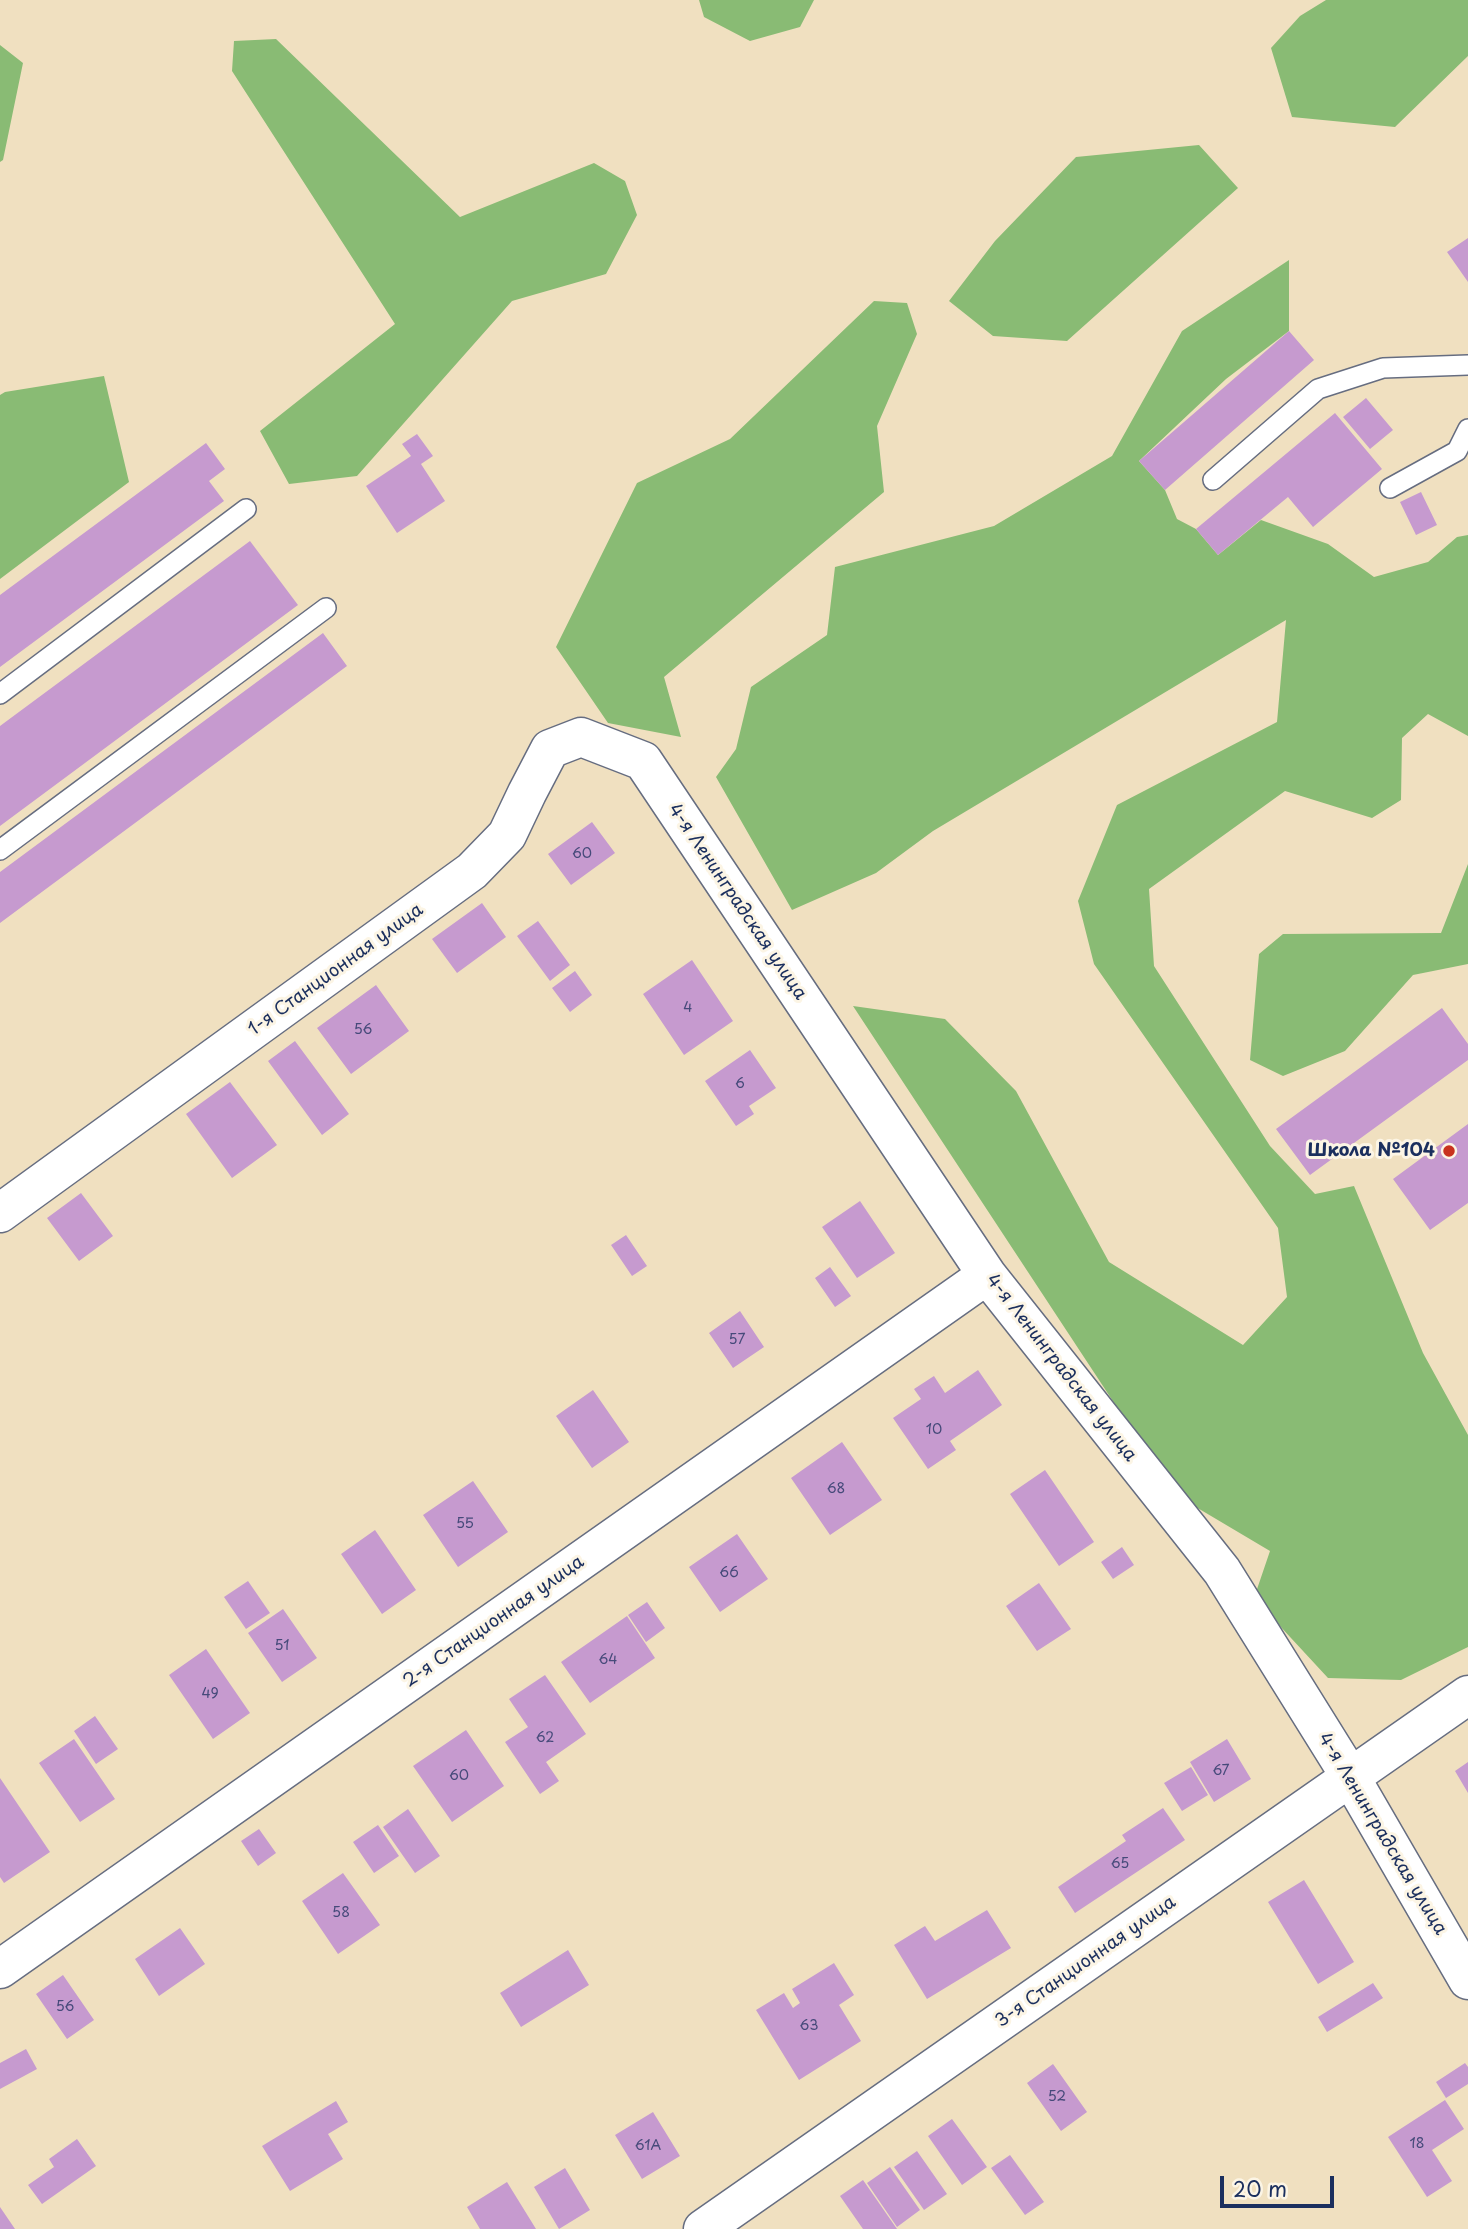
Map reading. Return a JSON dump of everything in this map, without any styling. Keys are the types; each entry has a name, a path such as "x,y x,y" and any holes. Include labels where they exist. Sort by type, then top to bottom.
{"street":[{"name":"1-я Станционная улица","path":"0,1213 472,872 507,835 550,749 581,737 643,761"},
{"name":"4-я Ленинградская улица","path":"643,761 987,1275 1222,1571 1351,1778 1468,1980"},
{"name":"2-я Станционная улица","path":"0,1969 987,1275"},
{"name":"3-я Станционная улица","path":"703,2229 1468,1695"}],"lane":[{"path":"1213,480 1318,389 1383,368 1468,365"},
{"path":"1390,488 1457,451 1468,429"},
{"path":"0,694 246,509"},
{"path":"0,850 326,608"}],"green space":[{"path":"699,0 814,0 800,27 750,41 704,17"},
{"path":"1326,0 1468,0 1468,56 1395,127 1292,117 1271,48 1300,16"},
{"path":"276,39 460,217 594,163 625,181 637,215 606,274 512,301 357,476 289,484 260,431 395,324 232,71 234,41"},
{"path":"0,45 23,63 3,160 0,162"},
{"path":"1199,145 1238,188 1067,341 993,336 949,301 995,241 1076,157"},
{"path":"1289,260 1289,331 1226,379 1139,461 1165,490 1177,519 1196,529 1218,555 1261,520 1328,544 1374,577 1428,562 1457,537 1468,535 1468,736 1428,714 1402,738 1401,800 1372,818 1285,791 1149,889 1154,966 1270,1146 1315,1194 1354,1186 1423,1353 1468,1435 1468,1647 1401,1680 1328,1678 1254,1598 1270,1551 1174,1494 853,1006 945,1019 1016,1091 1109,1262 1243,1345 1287,1297 1278,1228 1094,964 1078,901 1117,805 1277,722 1286,620 933,831 876,873 792,910 716,777 736,749 751,687 827,635 835,567 994,526 1112,456 1182,331"},
{"path":"874,301 907,303 917,334 877,426 884,492 664,677 681,737 608,723 556,647 637,483 730,439"},
{"path":"104,376 129,482 0,579 0,395"},
{"path":"1468,864 1468,964 1413,975 1345,1051 1283,1076 1250,1060 1259,954 1283,934 1441,933"}],"building":[{"path":"1468,238 1468,282 1447,252"},
{"path":"1289,331 1314,360 1165,490 1139,461"},
{"path":"1366,398 1393,430 1370,449 1343,417"},
{"path":"1335,413 1382,469 1313,527 1288,497 1218,555 1196,529"},
{"path":"417,434 433,456 421,464 445,501 397,533 366,486 411,456 402,444"},
{"path":"206,443 225,469 209,481 224,501 0,667 0,595"},
{"path":"1421,492 1437,525 1416,535 1400,502"},
{"path":"250,541 298,605 0,826 0,726"},
{"path":"323,633 347,666 0,923 0,872"},
{"path":"592,822 615,853 571,885 548,854"},
{"path":"482,903 506,937 457,973 432,939"},
{"path":"538,921 570,965 550,981 517,936"},
{"path":"692,960 733,1021 684,1055 643,994"},
{"path":"575,971 592,995 570,1012 552,988"},
{"path":"376,985 409,1031 351,1074 317,1028"},
{"path":"1442,1008 1468,1044 1468,1060 1310,1175 1276,1129"},
{"path":"295,1041 349,1114 322,1135 268,1061"},
{"path":"750,1050 776,1088 749,1106 754,1114 736,1126 705,1081"},
{"path":"230,1082 277,1145 232,1178 186,1114"},
{"name":"Школа №104","path":"1468,1124 1468,1203 1430,1230 1393,1179"},
{"path":"81,1193 113,1236 79,1261 47,1218"},
{"path":"860,1201 895,1253 857,1278 822,1227"},
{"path":"626,1235 647,1266 632,1276 611,1245"},
{"path":"830,1267 851,1296 835,1307 815,1278"},
{"path":"740,1311 764,1347 733,1368 709,1333"},
{"path":"978,1370 1002,1405 950,1441 956,1450 928,1469 893,1418 921,1399 914,1389 934,1376 945,1393"},
{"path":"593,1390 629,1442 592,1468 556,1416"},
{"path":"842,1442 882,1500 830,1535 791,1478"},
{"path":"1045,1470 1094,1542 1059,1566 1010,1494"},
{"path":"473,1481 508,1532 458,1567 423,1515"},
{"path":"375,1530 416,1590 382,1614 341,1554"},
{"path":"737,1534 768,1579 720,1612 689,1567"},
{"path":"1122,1547 1134,1565 1113,1579 1101,1562"},
{"path":"248,1581 270,1613 246,1629 224,1597"},
{"path":"1039,1583 1071,1629 1037,1651 1006,1606"},
{"path":"647,1602 665,1628 646,1642 628,1615"},
{"path":"283,1609 317,1658 282,1682 248,1633"},
{"path":"627,1616 655,1658 590,1703 561,1662"},
{"path":"206,1649 250,1713 213,1739 169,1675"},
{"path":"545,1675 586,1734 546,1762 559,1781 540,1794 505,1742 528,1727 509,1699"},
{"path":"95,1716 118,1749 96,1764 74,1731"},
{"path":"466,1730 504,1786 452,1822 413,1766"},
{"path":"74,1739 115,1799 80,1822 39,1763"},
{"path":"1227,1739 1251,1779 1214,1802 1190,1762"},
{"path":"1468,1762 1468,1793 1455,1771"},
{"path":"1191,1767 1208,1795 1182,1811 1164,1783"},
{"path":"0,1778 50,1852 4,1883 0,1877"},
{"path":"1163,1808 1185,1840 1075,1913 1058,1887 1126,1841 1122,1835"},
{"path":"408,1809 440,1856 415,1873 383,1827"},
{"path":"378,1825 399,1856 374,1873 353,1842"},
{"path":"259,1829 276,1853 258,1866 241,1841"},
{"path":"343,1873 380,1925 338,1954 302,1901"},
{"path":"1304,1880 1354,1962 1318,1984 1268,1902"},
{"path":"987,1910 1011,1948 927,1999 894,1945 925,1926 935,1941"},
{"path":"180,1928 205,1964 159,1996 135,1959"},
{"path":"568,1950 589,1985 521,2027 500,1993"},
{"path":"834,1963 854,1995 839,2005 861,2041 799,2080 756,2010 784,1993 793,2008 800,2003 792,1989"},
{"path":"63,1975 94,2020 67,2039 36,1994"},
{"path":"1373,1983 1383,1998 1327,2032 1318,2017"},
{"path":"26,2049 37,2069 0,2089 0,2063"},
{"path":"1465,2063 1468,2067 1468,2084 1446,2098 1436,2082"},
{"path":"1053,2064 1087,2112 1061,2131 1027,2083"},
{"path":"1445,2100 1464,2129 1432,2150 1452,2181 1427,2197 1388,2137"},
{"path":"336,2101 348,2122 328,2134 343,2159 290,2191 262,2146"},
{"path":"653,2112 680,2156 642,2179 615,2135"},
{"path":"952,2119 987,2167 962,2185 928,2136"},
{"path":"77,2139 96,2166 42,2204 28,2185 54,2167 49,2159"},
{"path":"917,2151 947,2194 924,2210 894,2167"},
{"path":"1010,2155 1044,2202 1025,2215 991,2168"},
{"path":"890,2167 920,2210 897,2227 867,2183"},
{"path":"565,2168 590,2210 559,2229 534,2187"},
{"path":"863,2180 897,2229 863,2229 840,2196"},
{"path":"507,2182 536,2229 480,2229 467,2207"},
{"path":"0,2207 15,2229 0,2229"}],"place":[{"name":"Школа №104","path":"1449,1151"}]}
